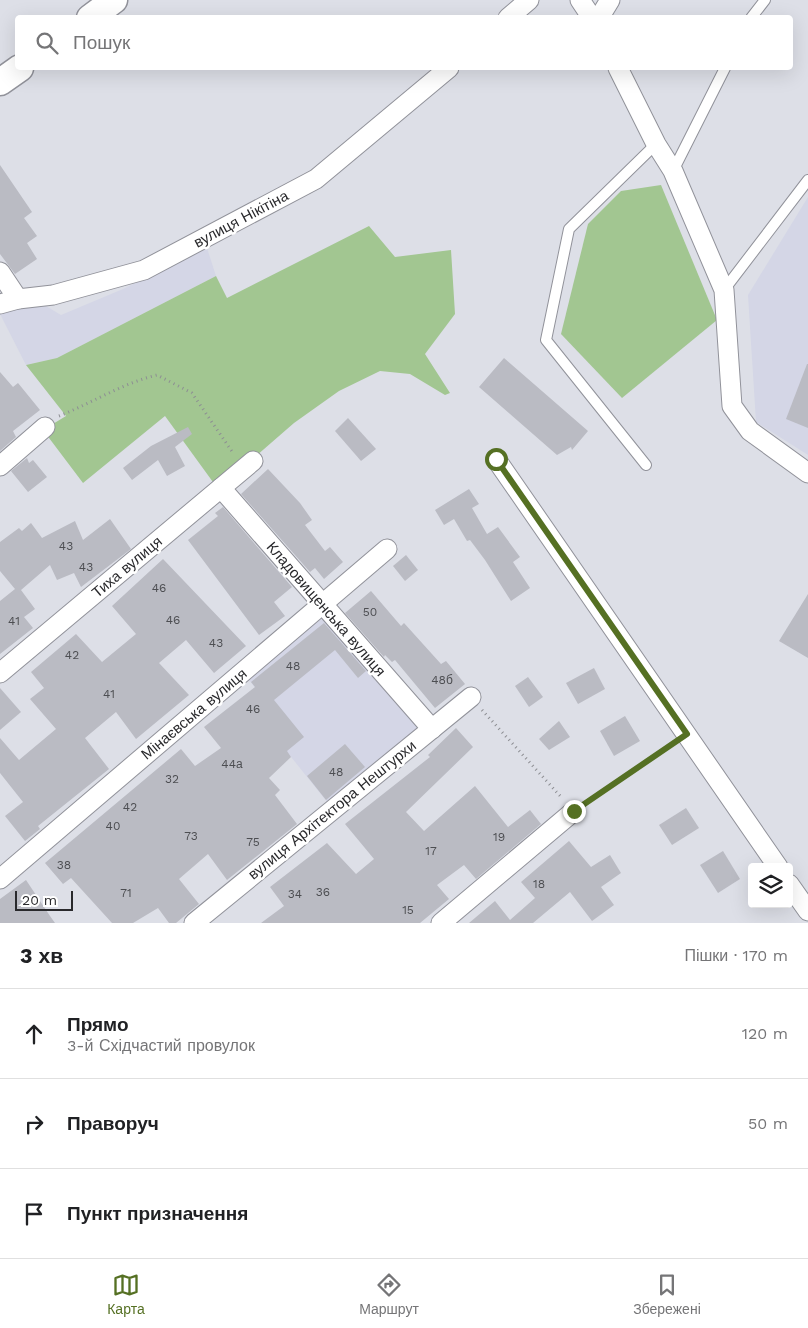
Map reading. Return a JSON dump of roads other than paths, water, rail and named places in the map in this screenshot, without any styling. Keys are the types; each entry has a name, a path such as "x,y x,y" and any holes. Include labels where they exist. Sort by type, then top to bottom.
{"street":[{"path":"94,15 114,0"},
{"path":"512,15 529,0"},
{"path":"580,0 590,15"},
{"path":"600,15 610,0"},
{"path":"0,82 17,70"},
{"name":"вулиця Нікітіна","path":"0,304 18,299 53,296 144,270 316,179 447,70"},
{"path":"619,70 656,144 673,171 724,290 732,406 750,431 808,473"},
{"path":"0,272 18,299"},
{"path":"0,466 45,427"},
{"path":"496,459 775,863"},
{"name":"Тиха вулиця","path":"0,673 253,461"},
{"name":"Кладовищенська вулиця","path":"221,488 432,729"},
{"name":"Мінаєвська вулиця","path":"0,879 388,549"},
{"name":"вулиця Архітектора Нештурхи","path":"194,923 470,697"},
{"path":"441,923 574,811"},
{"path":"793,890 808,911"}],"lane":[{"path":"753,15 765,0"},
{"path":"673,171 724,70"},
{"path":"646,465 546,340 569,229 656,144"},
{"path":"724,290 808,180"}]}
